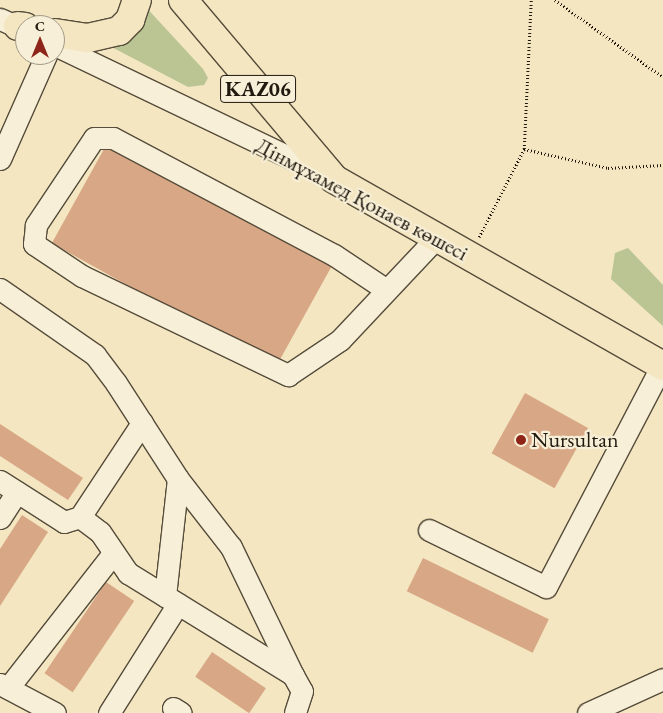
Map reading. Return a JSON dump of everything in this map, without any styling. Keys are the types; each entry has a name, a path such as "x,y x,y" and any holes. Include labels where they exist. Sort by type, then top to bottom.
{"highway":[{"path":"65,35 88,38 119,31 130,20 137,0"},
{"name":"KАZ06","path":"183,0 334,179"},
{"name":"Дінмұхамед Қонаев көшесі","path":"334,179 662,365"}],"street":[{"name":"Дінмұхамед Қонаев көшесі","path":"65,50 334,179"},
{"path":"0,159 42,65"},
{"path":"385,289 334,255 113,138 94,138 36,225 34,244 82,276 288,375 340,340 385,289 437,237"},
{"path":"0,289 95,356 178,479 231,547 302,691 294,713"},
{"path":"429,530 546,587 662,365"},
{"path":"0,518 8,487 64,522 80,517 142,424"},
{"path":"109,713 172,600 178,479"},
{"path":"80,517 100,532 112,555 128,573 293,675"},
{"path":"55,713 4,686 112,555"},
{"path":"588,713 663,679"}],"path":[{"path":"469,256 524,149 531,0"},
{"path":"556,0 663,77"},
{"path":"524,149 608,168 663,165"}],"green space":[{"path":"143,4 203,69 208,78 204,85 188,87 104,43"},
{"path":"628,248 663,285 663,326 611,279 615,253"}],"building":[{"path":"109,140 333,264 276,367 52,243"},
{"path":"525,393 588,428 555,488 492,453"},
{"path":"0,424 83,478 68,500 0,456"},
{"path":"22,515 48,532 0,606 0,549"},
{"path":"423,558 549,619 533,653 407,591"},
{"path":"106,582 134,601 73,692 44,673"},
{"path":"212,652 266,688 249,713 195,677"}],"place":[{"name":"Nursultan","path":"521,440"}]}
